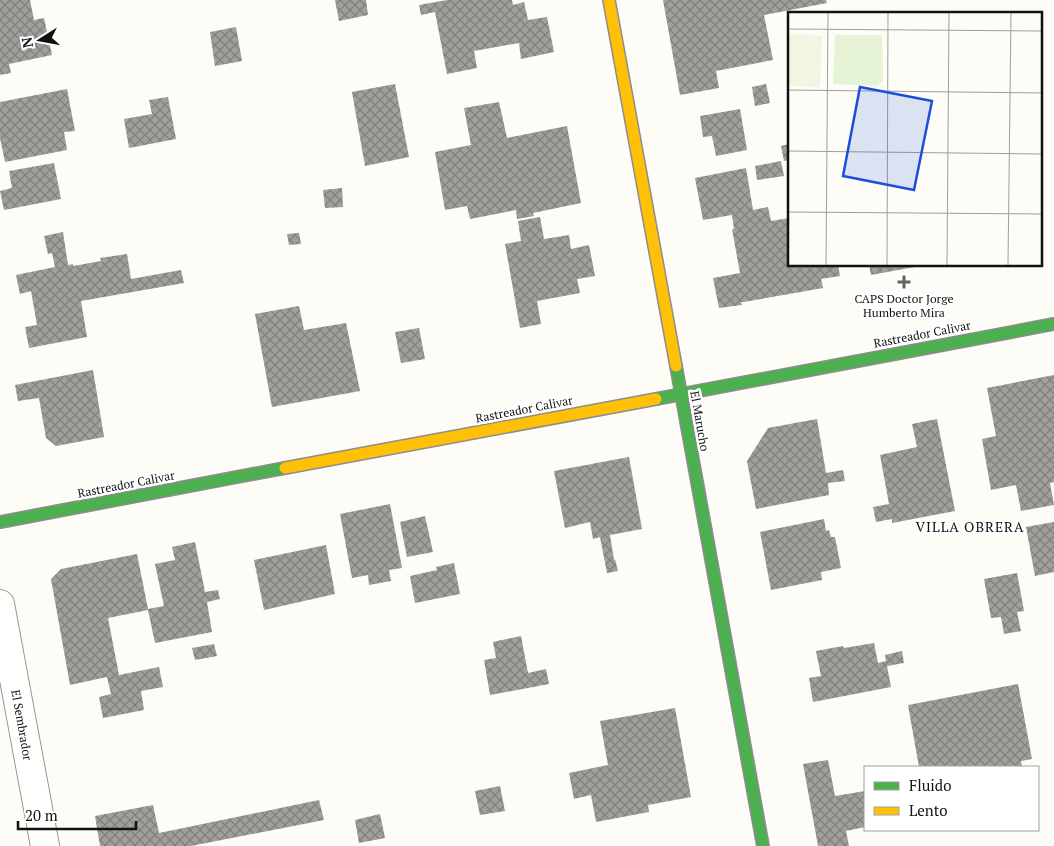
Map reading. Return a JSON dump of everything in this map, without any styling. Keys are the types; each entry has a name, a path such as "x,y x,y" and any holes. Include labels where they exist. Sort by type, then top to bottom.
{"main road":[{"name":"El Marucho","path":"609,0 763,846"},
{"name":"Rastreador Calivar","path":"0,522 1054,324"}],"street":[{"name":"El Sembrador","path":"0,604 44,846"}],"building":[{"path":"0,0 30,0 34,20 44,18 52,55 9,64 11,73 0,75"},
{"path":"335,0 366,0 368,15 339,21"},
{"path":"447,0 512,0 513,5 524,2 528,20 547,17 554,52 521,59 519,43 474,51 477,68 447,74 435,12 421,15 419,5"},
{"path":"663,0 826,0 827,3 764,15 773,60 716,71 719,88 680,95"},
{"path":"236,27 242,61 215,66 210,32"},
{"path":"395,84 409,157 365,166 352,92"},
{"path":"766,84 770,103 755,106 752,87"},
{"path":"67,89 75,131 64,132 67,150 5,162 0,138 0,102"},
{"path":"168,97 176,139 129,148 124,119 152,114 149,100"},
{"path":"499,102 507,138 567,126 581,203 533,213 534,216 517,219 516,210 470,219 467,206 445,210 435,152 471,145 464,108"},
{"path":"740,109 747,150 716,156 712,136 703,137 700,116"},
{"path":"788,144 788,160 784,161 781,146"},
{"path":"781,161 784,176 757,180 755,166"},
{"path":"54,163 61,199 4,210 0,191 12,188 9,171"},
{"path":"746,168 753,210 768,207 771,221 788,218 788,266 838,266 840,276 821,279 823,288 741,302 742,305 719,308 713,278 740,273 732,229 734,229 732,215 703,220 695,178"},
{"path":"342,188 343,207 325,208 323,190"},
{"path":"540,217 544,239 569,235 571,249 589,245 595,276 577,279 580,293 537,301 541,324 520,328 505,244 521,241 518,221"},
{"path":"63,232 68,265 73,264 73,266 101,261 100,258 127,254 131,279 181,270 184,283 81,301 87,337 29,348 25,327 37,325 31,291 20,294 16,275 55,267 52,253 48,254 44,236"},
{"path":"299,233 301,244 289,245 287,234"},
{"path":"869,266 920,266 871,275"},
{"path":"299,306 304,330 346,323 360,391 272,407 255,314"},
{"path":"419,328 425,359 401,363 395,332"},
{"path":"93,370 104,437 56,446 46,438 39,398 18,401 15,385"},
{"path":"1054,375 1054,482 1050,483 1054,505 1021,511 1016,485 991,490 982,439 996,436 987,388"},
{"path":"817,419 826,473 843,470 845,481 828,483 829,495 756,509 747,461 768,428"},
{"path":"937,419 955,511 892,523 892,519 876,522 873,507 889,504 880,455 917,447 912,424"},
{"path":"629,457 642,529 610,535 614,560 618,571 607,573 600,537 593,539 590,522 565,528 554,471"},
{"path":"390,504 402,568 389,570 391,581 369,585 368,575 352,578 340,514"},
{"path":"425,516 433,552 407,557 400,522"},
{"path":"824,519 826,531 829,530 831,537 835,537 841,568 821,572 822,580 771,590 760,532"},
{"path":"1054,522 1054,572 1035,576 1026,527"},
{"path":"195,542 205,592 218,590 220,599 207,602 212,632 155,643 148,610 108,618 119,675 159,667 163,687 141,691 144,710 103,718 99,697 111,694 107,677 70,685 51,579 61,569 137,554 148,609 164,606 155,564 175,560 172,547"},
{"path":"326,545 335,594 264,610 254,560"},
{"path":"454,563 460,594 415,603 410,576 437,570 436,567"},
{"path":"1017,573 1024,611 1017,612 1021,631 1004,634 1001,617 991,618 984,579"},
{"path":"521,636 528,673 546,669 549,684 490,695 484,660 496,658 493,642"},
{"path":"874,643 878,663 886,661 885,655 902,651 904,663 887,666 891,687 813,702 809,678 821,676 816,651"},
{"path":"214,644 217,656 195,660 192,648"},
{"path":"1018,684 1032,759 1021,761 1022,766 919,766 908,705"},
{"path":"675,708 691,797 648,805 649,812 596,822 591,795 574,799 569,773 608,765 600,721"},
{"path":"828,760 835,796 864,791 864,827 846,831 849,846 818,846 803,764"},
{"path":"500,786 505,811 480,815 475,791"},
{"path":"319,800 324,820 191,846 100,846 95,816 153,805 159,833"},
{"path":"380,814 385,838 359,843 355,820"}],"traffic: fast":[{"path":"656,399 1054,324"},
{"path":"676,366 763,846"},
{"path":"0,522 285,468"}],"traffic: slow":[{"path":"609,0 676,366"},
{"path":"285,468 656,399"}],"place":[{"name":"CAPS Doctor Jorge Humberto Mira","path":"904,282"}],"district":[{"name":"VILLA OBRERA","path":"970,526"}]}
